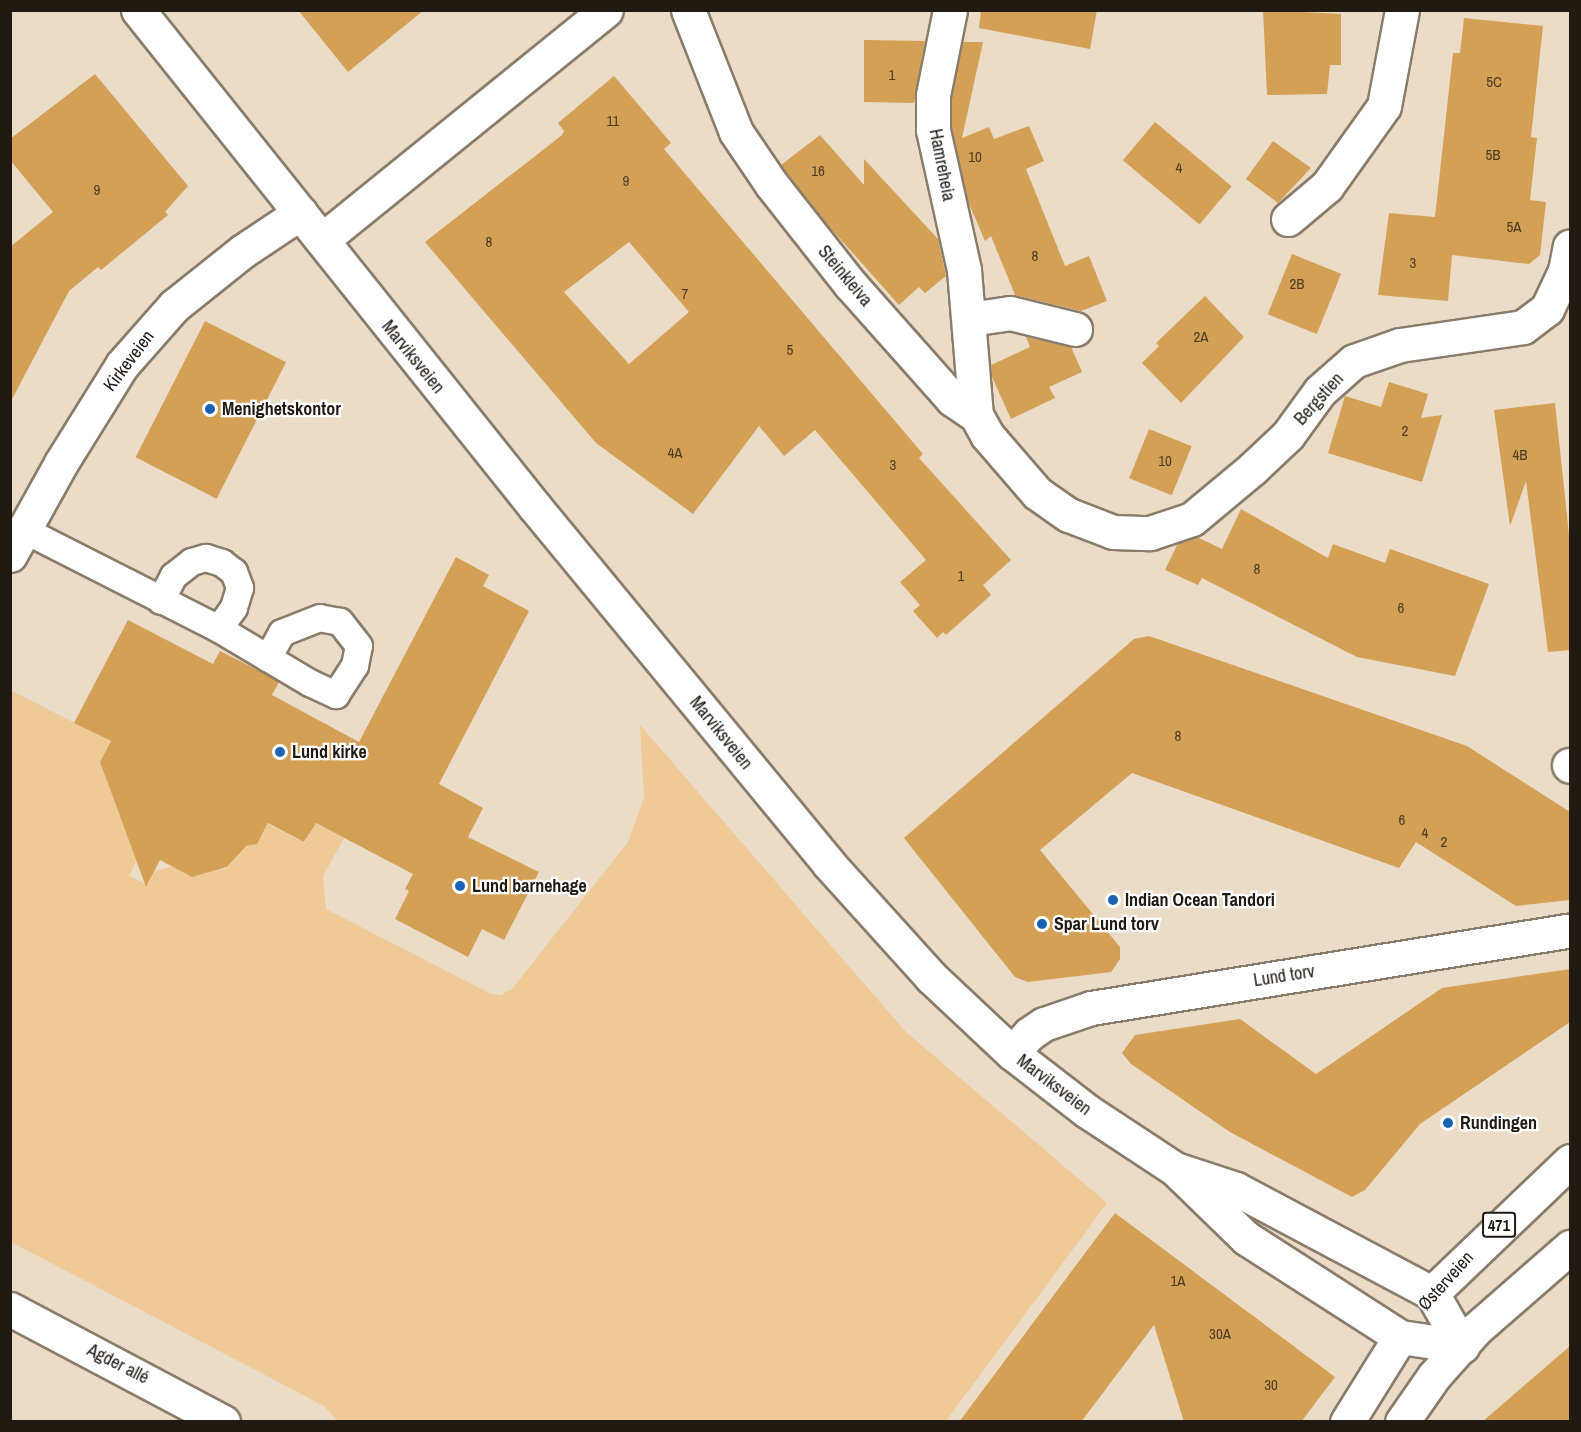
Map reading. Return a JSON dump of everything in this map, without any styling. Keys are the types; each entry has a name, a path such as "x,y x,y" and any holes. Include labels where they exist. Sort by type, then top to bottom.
{"street":[{"name":"Marviksveien","path":"138,10 829,864 931,977 1012,1053 1087,1111 1175,1169 1245,1238 1400,1337 1461,1346"},
{"path":"322,240 606,10"},
{"name":"Steinkleiva","path":"688,10 736,132 772,185 850,284 952,399 976,415 1009,462 1054,504"},
{"name":"Hamreheia","path":"950,10 933,95 933,130 964,270 970,319 976,415"},
{"path":"1288,219 1327,186 1384,106 1402,10"},
{"name":"Kirkeveien","path":"17,542 122,365 166,314 243,251 300,213"},
{"name":"Bergstien","path":"1054,504 1113,532 1150,533 1192,519 1252,470 1288,435 1320,391 1354,361 1400,345 1523,327 1547,309 1565,271 1570,246"},
{"path":"970,319 1010,312 1075,329"},
{"name":"Lund torv","path":"1012,1053 1029,1034 1044,1024 1090,1008 1570,930"},
{"name":"Østerveien","path":"1347,1422 1400,1337 1432,1293 1570,1161"},
{"name":"Marviksveien","path":"1175,1169 1236,1189 1432,1293"},
{"path":"1402,1422 1461,1346 1570,1247"},
{"path":"1432,1293 1461,1346"},
{"name":"Agder allé","path":"10,1309 223,1422"}],"lane":[{"path":"17,542 161,601 219,629 268,658"},
{"path":"161,601 174,576 192,562 206,558 222,563 234,572 240,588 234,608 219,629"}],"shaded area":[{"path":"10,690 110,741 100,762 136,861 129,876 148,885 155,871 178,865 180,871 192,877 227,868 236,857 234,849 257,844 268,824 305,843 315,823 344,838 323,876 326,909 491,994 501,995 512,989 628,842 644,798 640,725 905,1031 1107,1203 946,1421 338,1421 324,1406 11,1242"}],"building":[{"path":"298,10 424,10 348,72"},
{"path":"981,10 1097,10 1090,49 979,28"},
{"path":"1263,10 1341,14 1341,65 1330,65 1327,94 1267,95"},
{"path":"1464,18 1543,26 1531,137 1537,138 1530,200 1546,202 1540,255 1529,264 1452,255 1448,301 1378,295 1389,213 1435,217 1453,53 1460,53"},
{"path":"864,40 925,41 914,103 864,102"},
{"path":"963,42 983,42 962,138 989,127 994,139 1029,126 1044,161 1026,169 1065,266 1089,256 1107,301 1081,311 1015,295 991,236 985,241 968,201 952,128 952,97"},
{"path":"95,74 188,186 165,212 168,215 101,270 98,267 69,291 10,403 10,247 53,212 10,160 10,139"},
{"path":"614,76 671,143 664,149 923,454 919,458 1011,560 983,585 991,595 946,635 943,632 937,638 913,611 920,605 900,582 926,560 815,430 784,456 759,426 693,514 596,443 425,242 562,135 564,131 558,123","holes":["629,242 689,312 629,364 564,292"]},
{"path":"1155,122 1232,186 1199,225 1123,160"},
{"path":"820,135 864,185 864,159 938,239 946,276 925,293 919,287 899,305 826,223 781,165"},
{"path":"1273,141 1311,168 1278,203 1246,179"},
{"path":"1292,254 1341,274 1317,334 1268,314"},
{"path":"1205,296 1244,337 1181,403 1142,363 1159,346 1156,343"},
{"name":"Menighetskontor","path":"205,321 286,362 217,499 136,457"},
{"path":"1026,337 1071,347 1082,372 1049,387 1055,398 1011,419 992,377 991,365 1030,347"},
{"path":"1389,382 1428,394 1421,418 1442,415 1422,482 1328,453 1345,396 1381,407"},
{"path":"1555,403 1570,544 1570,650 1548,652 1526,481 1510,526 1494,410"},
{"path":"1149,429 1192,446 1172,495 1129,478"},
{"path":"1241,509 1328,558 1333,544 1385,563 1390,549 1489,584 1455,676 1357,657 1202,578 1198,585 1165,570 1178,543 1197,537 1222,549"},
{"name":"Lund kirke","path":"456,557 489,575 483,586 529,611 439,784 483,808 468,837 539,872 504,940 482,929 468,957 395,919 409,891 405,889 413,874 316,823 304,842 268,823 257,844 246,846 227,867 192,877 160,860 146,887 100,762 111,741 74,723 128,620 213,664 220,651 271,677 279,682 272,695 359,742"},
{"path":"1149,636 1467,746 1570,812 1570,900 1516,906 1416,842 1399,868 1132,773 1040,850 1120,947 1120,959 1111,972 1028,982 1015,977 904,838 1134,639"},
{"path":"1570,969 1570,1022 1420,1124 1365,1190 1352,1197 1230,1132 1131,1064 1122,1053 1135,1035 1240,1019 1316,1074 1442,988"},
{"path":"1115,1213 1335,1377 1301,1422 1184,1422 1154,1325 1081,1422 959,1422"},
{"path":"1570,1346 1570,1422 1482,1422"}],"place":[{"name":"Menighetskontor","path":"210,409"},
{"name":"Lund kirke","path":"280,752"},
{"name":"Lund barnehage","path":"460,886"},
{"name":"Indian Ocean Tandori","path":"1113,900"},
{"name":"Spar Lund torv","path":"1042,924"},
{"name":"Rundingen","path":"1448,1123"}]}
